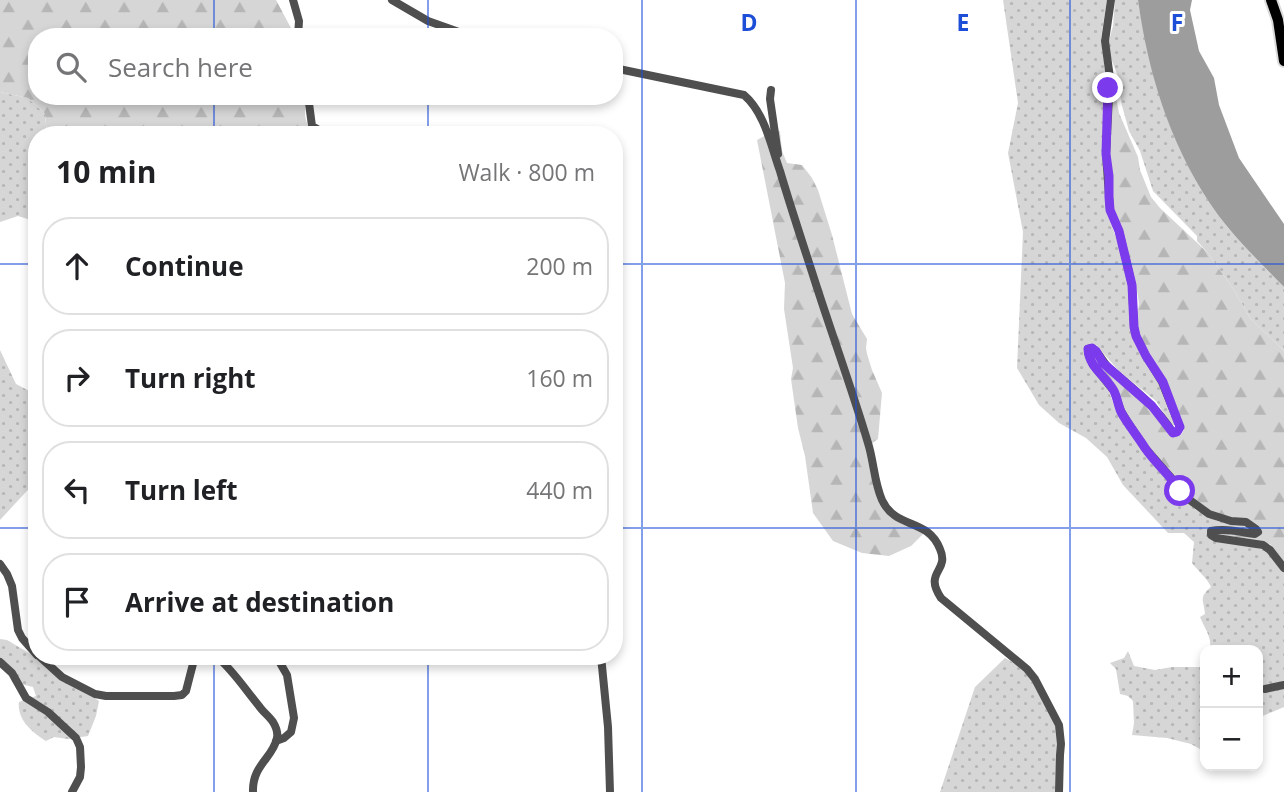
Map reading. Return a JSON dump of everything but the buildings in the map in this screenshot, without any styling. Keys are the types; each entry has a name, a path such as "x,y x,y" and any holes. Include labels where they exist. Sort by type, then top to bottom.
{"highway":[{"path":"1271,0 1278,20 1284,61"}],"street":[{"path":"293,0 299,28"},
{"path":"392,0 428,21 448,28"},
{"path":"1111,0 1105,41 1110,78 1106,154 1110,210 1119,231 1132,285 1136,336 1163,382 1180,427 1177,432 1173,433 1152,406 1103,363 1096,351 1092,348 1088,349 1088,353 1093,365 1114,391 1121,411 1145,448 1187,498 1209,514 1231,521 1246,522 1258,533 1216,530 1211,531 1211,535 1224,540 1263,545 1284,568"},
{"path":"623,70 744,95 757,111 767,134 868,442 882,501 895,517 925,529 938,544 942,559 933,581 940,598 1027,669 1035,679 1059,725 1059,792"},
{"path":"771,90 779,170"},
{"path":"310,105 313,126"},
{"path":"0,564 12,586 18,630 28,644"},
{"path":"0,662 12,673 26,698 48,712 76,738 80,747 81,767 80,777 72,792"},
{"path":"49,665 69,682 95,695 106,696 182,695 186,691 193,665"},
{"path":"227,665 272,720 277,730 276,741 256,773 253,792"},
{"path":"276,741 284,738 294,726 287,675 281,665"},
{"path":"602,665 608,727 610,792"},
{"path":"1265,689 1284,685"}],"green space":[{"path":"0,0 276,0 291,28 28,28 28,98 0,92"},
{"path":"1003,0 1107,0 1101,38 1106,78 1103,154 1107,214 1128,279 1130,323 1136,346 1160,382 1176,424 1172,426 1156,401 1119,371 1096,345 1087,345 1084,354 1091,369 1108,389 1117,413 1179,494 1196,510 1217,521 1247,526 1255,547 1269,552 1284,572 1284,707 1263,716 1263,645 1210,645 1200,617 1205,614 1203,597 1211,587 1192,563 1194,542 1184,533 1168,533 1123,485 1107,457 1086,438 1059,423 1039,405 1017,368 1023,232 1008,153 1018,103"},
{"path":"1115,0 1138,0 1163,105 1195,179 1226,225 1284,287 1284,351 1250,318 1234,290 1197,241 1197,236 1153,191 1140,151 1129,131 1121,102 1119,79 1107,48 1113,26"},
{"path":"1113,82 1119,113 1151,197 1207,252 1250,318 1284,351 1284,562 1270,544 1220,537 1215,532 1261,530 1215,514 1182,489 1144,442 1098,369 1091,352 1138,396 1173,437 1180,436 1184,430 1182,420 1164,377 1137,331 1139,303 1135,279 1114,211 1109,148"},
{"path":"0,92 28,98 28,105 35,105 45,114 46,126 28,126 28,219 18,216 0,222"},
{"path":"35,105 305,105 308,126 46,126 45,114"},
{"path":"780,131 782,151 787,163 802,165 818,190 852,314 867,339 867,354 882,393 878,439 868,446 873,481 892,517 902,524 925,532 911,546 889,556 862,553 833,541 813,513 791,379 793,368 784,309 785,283 757,140"},
{"path":"0,350 16,384 28,390 28,490 0,520"},
{"path":"0,639 7,640 28,652 28,665 47,665 99,701 88,736 68,739 54,737 46,741 36,734 26,725 19,708 19,702 36,696 33,687 12,682 10,674 0,665"},
{"path":"1128,651 1134,666 1155,670 1200,667 1200,749 1167,738 1132,735 1133,701 1120,694 1116,669 1110,663 1124,658"},
{"path":"1005,658 1028,676 1055,720 1059,744 1057,792 940,792 975,687"}],"shaded area":[{"path":"1138,0 1192,0 1190,10 1199,51 1214,78 1219,105 1239,158 1284,224 1284,287 1217,214 1182,155 1154,79"}],"route":[{"path":"1108,88 1106,154 1110,210 1119,231 1132,285 1136,336 1163,382 1180,427 1177,432 1173,433 1142,395 1103,363 1096,351 1088,349 1088,353 1093,365 1114,391 1121,411 1145,448 1180,491"}]}
